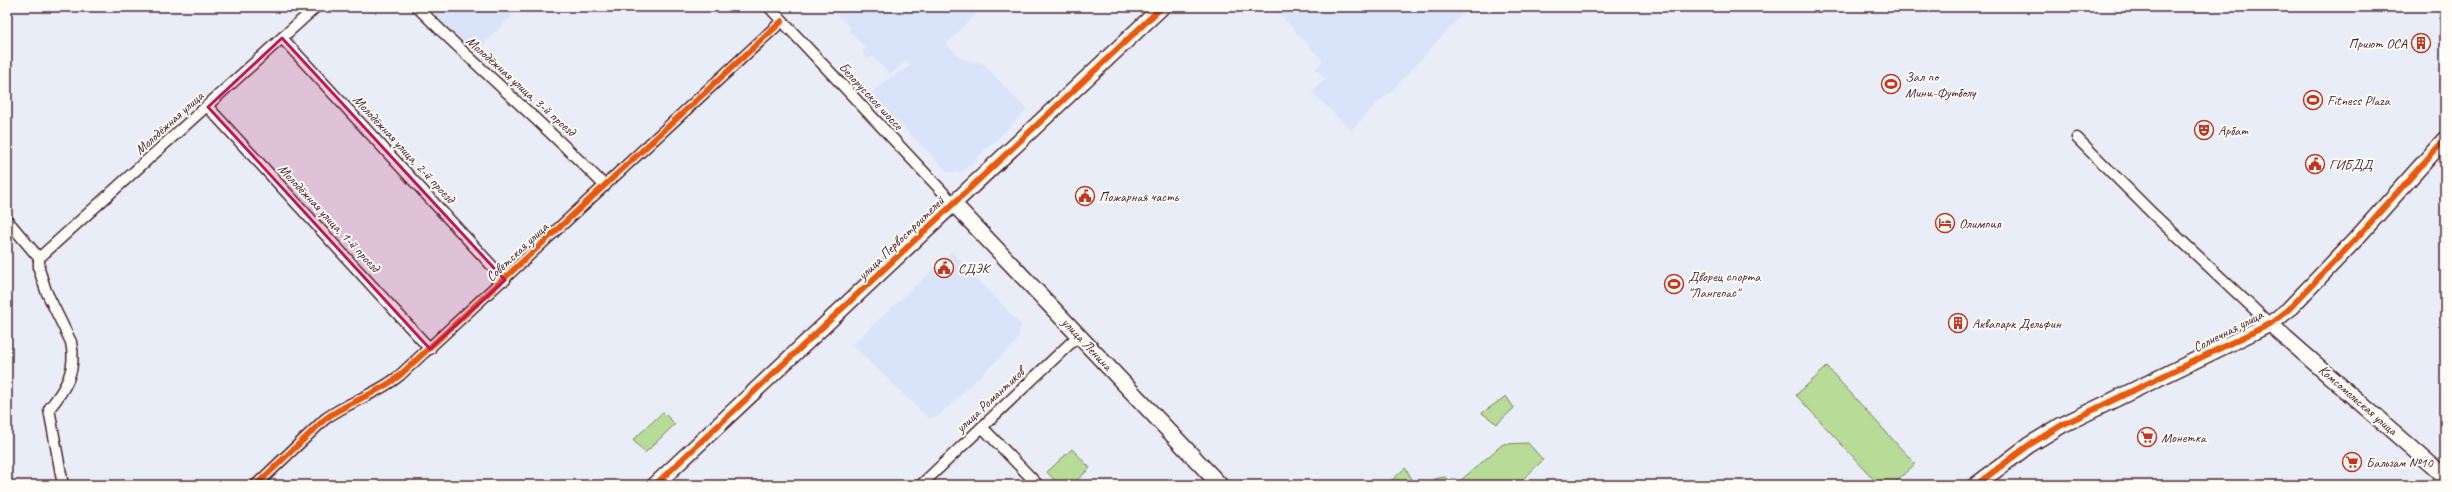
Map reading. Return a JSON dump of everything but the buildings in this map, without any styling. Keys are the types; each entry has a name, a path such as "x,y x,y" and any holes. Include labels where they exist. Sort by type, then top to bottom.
{"street":[{"name":"Молодёжная улица","path":"39,258 208,107 316,7"},
{"name":"Молодёжная улица, 3-й проезд","path":"417,7 463,53 544,125 605,186"},
{"name":"Белорусское шоссе","path":"769,7 954,204"},
{"name":"улица Первостроителей","path":"655,485 1162,7"},
{"name":"Советская улица","path":"256,485 325,419 336,411 390,384 430,349 782,21"},
{"name":"Молодёжная улица, 2-й проезд","path":"282,38 505,280"},
{"name":"Молодёжная улица, 1-й проезд","path":"208,107 430,349"},
{"path":"2077,138 2152,213 2270,324"},
{"name":"Солнечная улица","path":"1976,485 2029,445 2062,425 2270,324 2288,310 2344,252 2445,139"},
{"name":"улица Ленина","path":"954,204 1220,485"},
{"path":"7,220 39,258 42,279 71,342 73,353 69,382 49,410 63,485"},
{"name":"Комсомольская улица","path":"2270,324 2445,477"},
{"name":"улица Романтиков","path":"921,485 1079,335"},
{"path":"982,427 1038,485"}],"highlighted area":[{"path":"282,38 505,280 430,349 208,107"}],"shaded area":[{"path":"427,7 521,7 473,54"},
{"path":"829,7 983,7 946,44 962,59 984,64 1027,110 962,172 948,172 870,94 886,80 912,65 907,60 890,75 872,56 868,59 862,52 866,48 849,31 851,28"},
{"path":"1273,7 1469,7 1389,94 1388,93 1351,130 1312,92 1326,79 1316,69 1323,61"},
{"path":"952,252 1021,325 1017,341 938,416 929,418 852,345"}],"green space":[{"path":"1827,367 1915,464 1892,485 1879,485 1796,395"},
{"path":"1506,396 1514,408 1497,424 1482,413"},
{"path":"663,412 675,424 645,453 633,440"},
{"path":"1528,443 1543,460 1517,485 1464,485 1460,481 1503,444"},
{"path":"1072,449 1090,468 1072,485 1059,485 1047,472"},
{"path":"1405,468 1412,479 1405,485 1387,485"},
{"path":"1445,477 1453,485 1440,485 1434,479"}],"cycle path":[{"path":"655,485 1162,7"},
{"path":"256,485 325,419 381,388 399,376 782,21"},
{"path":"1976,485 2029,445 2062,425 2270,324 2288,310 2354,241 2445,139"}],"place":[{"name":"Приют ОСА","path":"2421,43"},
{"name":"Зал по Мини-Футболу","path":"1891,84"},
{"name":"Fitness Plaza","path":"2313,100"},
{"name":"Арбат","path":"2204,130"},
{"name":"ГИБДД","path":"2315,164"},
{"name":"Пожарная часть","path":"1085,196"},
{"name":"Олимпия","path":"1945,223"},
{"name":"СДЭК","path":"944,268"},
{"name":"Дворец спорта \"Лангепас\"","path":"1674,284"},
{"name":"Аквапарк Дельфин","path":"1958,323"},
{"name":"Монетка","path":"2147,437"},
{"name":"Бальзам №10","path":"2352,462"}]}
